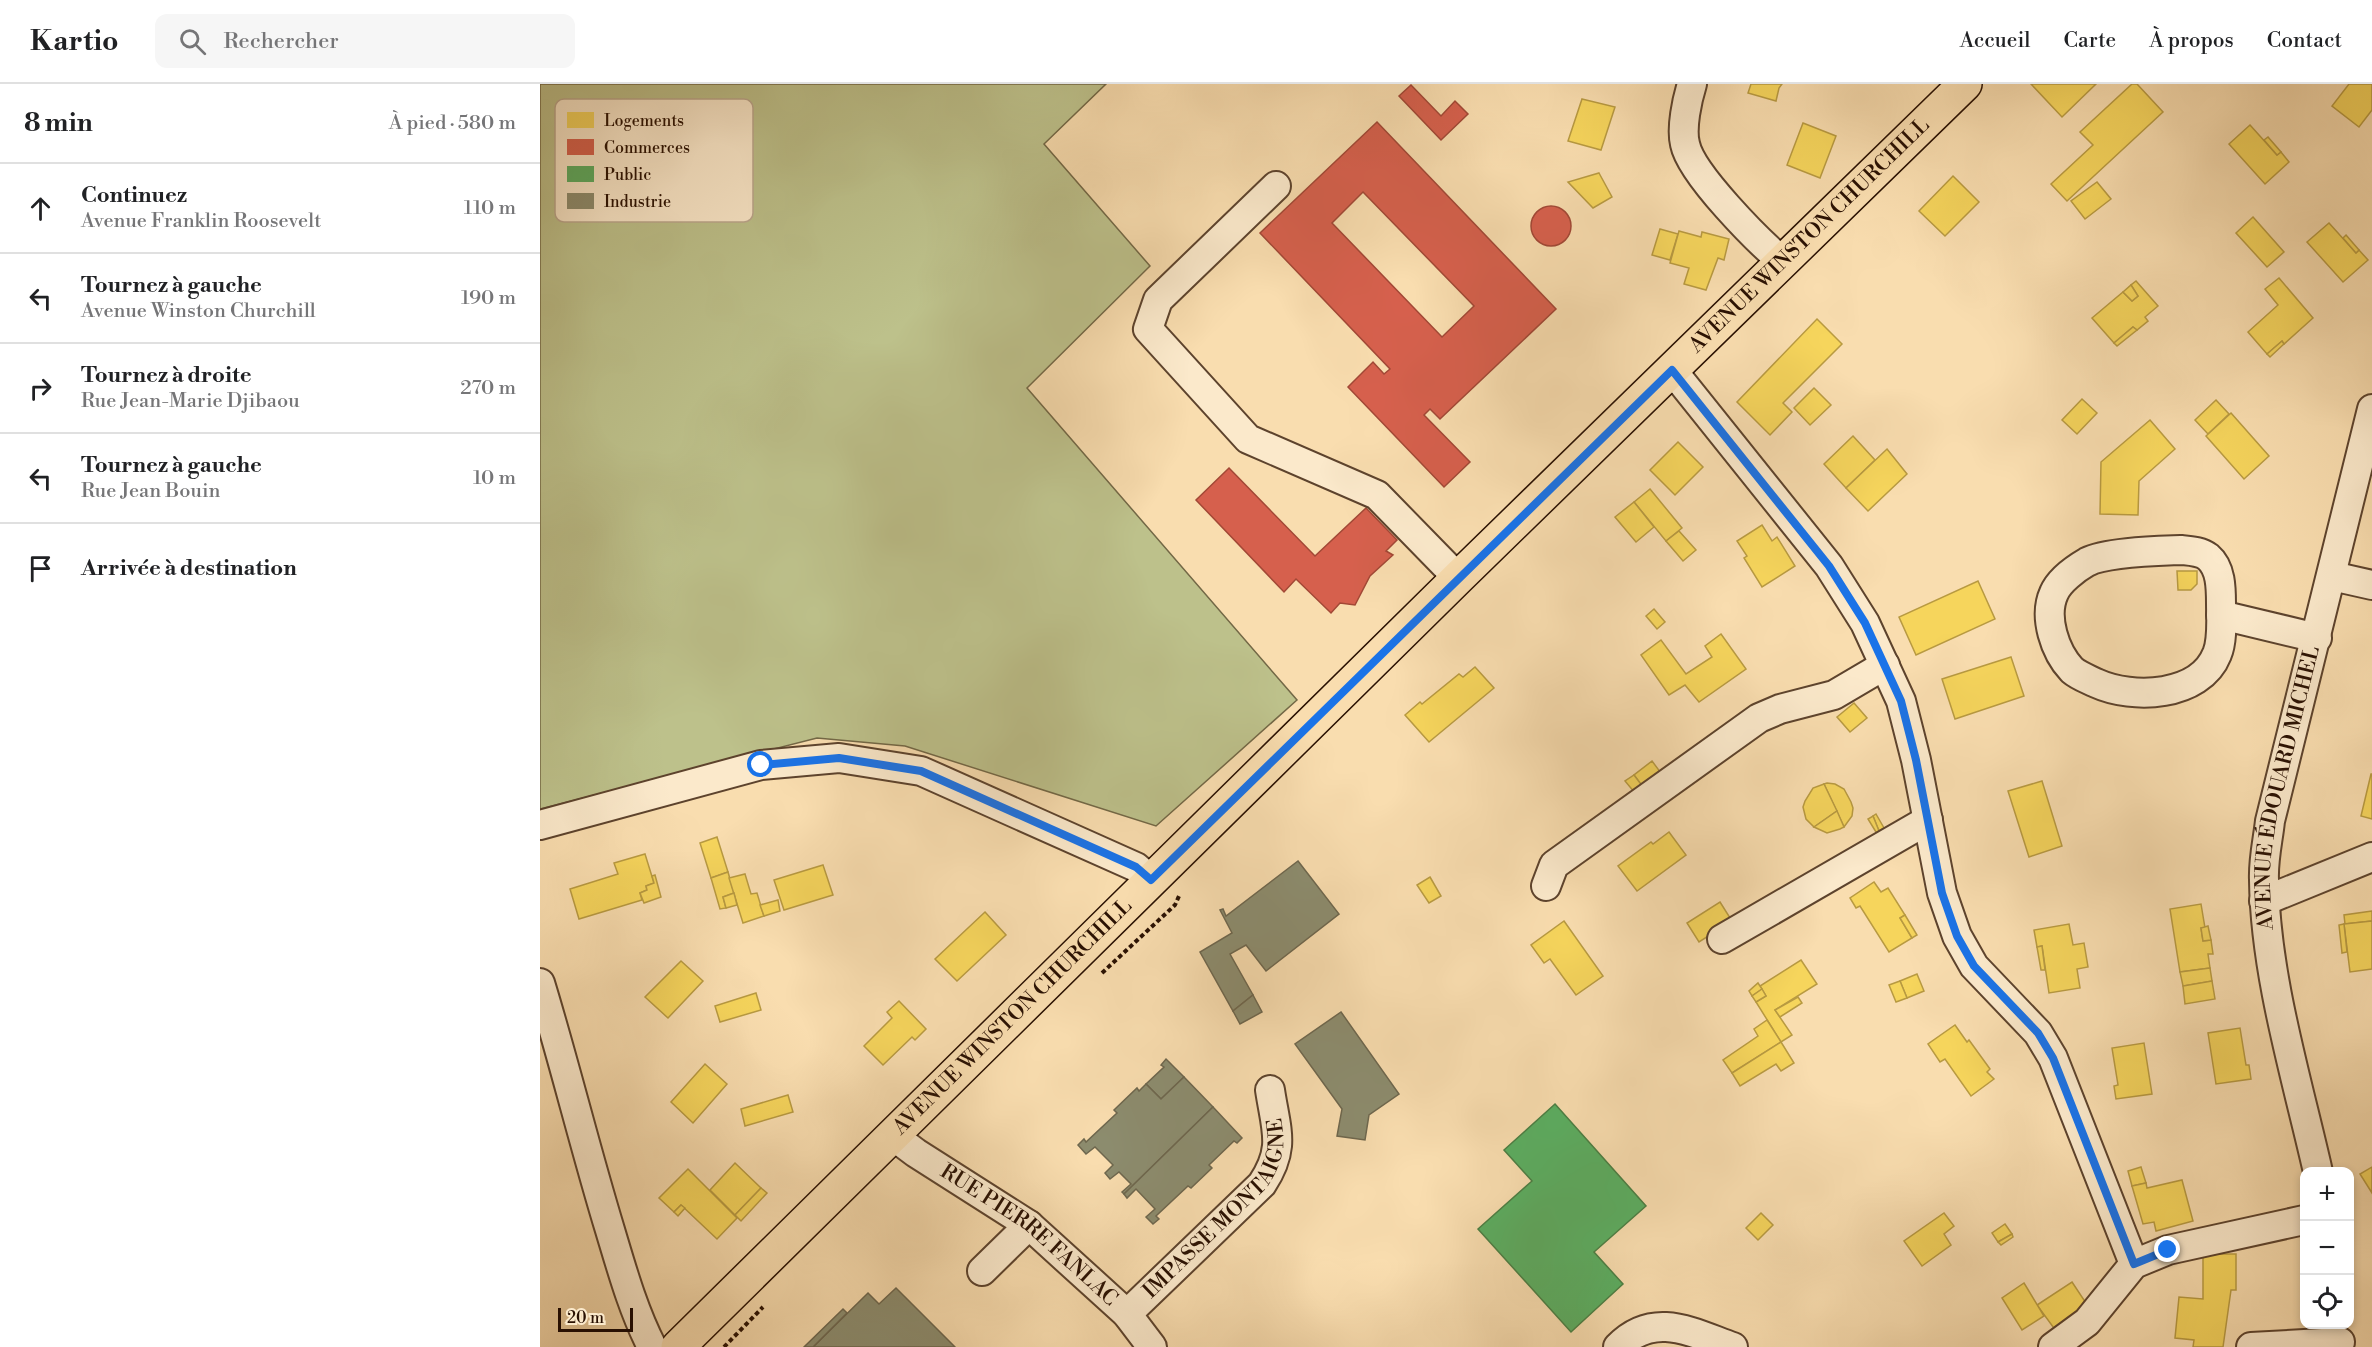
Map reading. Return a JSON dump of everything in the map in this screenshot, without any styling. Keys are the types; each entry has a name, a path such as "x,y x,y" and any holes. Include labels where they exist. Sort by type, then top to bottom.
{"main road":[{"name":"AVENUE WINSTON CHURCHILL","path":"678,1347 1458,578 1965,84"}],"street":[{"path":"1692,84 1687,101 1684,144 1693,164 1765,247 1783,262"},
{"path":"1276,186 1158,300 1148,329 1248,439 1377,495 1458,578"},
{"path":"1672,370 1829,566 1865,623 1901,701 1942,893 1957,936 1974,966 2038,1033 2053,1058 2134,1264"},
{"name":"AVENUE ÉDOUARD MICHEL","path":"2317,1167 2276,988 2264,901 2264,877 2271,821 2372,409"},
{"path":"2181,550 2199,552 2209,558 2222,585 2221,615 2218,653 2209,668 2197,680 2163,691 2138,693 2106,688 2073,670 2060,653 2052,632 2050,611 2054,594 2065,578 2088,561 2125,554 2181,550"},
{"path":"2332,576 2372,585"},
{"path":"2221,615 2317,638"},
{"path":"1546,886 1554,865 1559,861 1759,718 1780,709 1834,695 1885,665"},
{"path":"540,825 761,765 839,758 921,771 1136,867 1151,880"},
{"path":"1722,939 1928,820"},
{"path":"2264,901 2372,857"},
{"path":"540,983 566,1066 586,1150 630,1295 637,1317 652,1347"},
{"name":"IMPASSE MONTAIGNE","path":"1127,1314 1262,1184 1274,1167 1279,1145 1270,1090"},
{"name":"RUE PIERRE FANLAC","path":"892,1135 915,1153 1029,1225 1127,1314 1152,1347"},
{"path":"2067,1344 2134,1264 2168,1250 2300,1221"},
{"path":"982,1271 1029,1225"},
{"path":"1618,1347 1626,1339 1654,1326 1675,1327 1733,1347"},
{"path":"2251,1347 2340,1338"}],"green space":[{"path":"540,84 1106,84 1044,144 1150,266 1027,388 1297,700 1156,826 905,746 817,738 540,809"}],"building: Logements":[{"path":"1751,84 1782,84 1776,101 1748,93"},
{"path":"2031,84 2096,84 2062,117"},
{"path":"2132,84 2137,84 2163,112 2067,201 2051,184 2093,145 2080,132"},
{"path":"2349,84 2372,84 2372,110 2359,127 2332,106"},
{"path":"1582,99 1615,107 1601,150 1568,141"},
{"path":"1803,123 1836,136 1820,178 1787,165"},
{"path":"2250,125 2277,155 2281,152 2289,162 2265,184 2229,144"},
{"path":"2268,137 2281,152 2277,155 2264,140"},
{"path":"1599,173 1612,197 1593,208 1568,182"},
{"path":"1953,176 1979,202 1945,236 1919,211"},
{"path":"2097,182 2111,199 2085,219 2071,201"},
{"path":"2253,217 2284,252 2267,267 2236,233"},
{"path":"2329,223 2356,253 2359,250 2368,260 2343,282 2307,242"},
{"path":"1660,229 1678,234 1670,260 1652,255"},
{"path":"1679,231 1701,237 1702,232 1729,239 1724,260 1718,258 1706,290 1684,284 1689,268 1670,263"},
{"path":"2346,235 2359,250 2356,253 2343,238"},
{"path":"2279,278 2313,318 2284,344 2282,341 2267,354 2248,332 2278,305 2265,289"},
{"path":"2136,281 2158,306 2145,317 2148,321 2137,330 2133,327 2114,343 2092,318 2123,292 2132,301 2138,296 2131,285"},
{"path":"2131,285 2138,296 2132,301 2123,292"},
{"path":"1817,319 1842,344 1783,403 1792,412 1770,435 1737,402"},
{"path":"2133,327 2137,330 2117,346 2114,343"},
{"path":"2282,341 2284,344 2270,357 2267,354"},
{"path":"1814,388 1831,405 1810,425 1794,408"},
{"path":"2082,399 2097,413 2077,434 2062,420"},
{"path":"2216,400 2229,414 2208,434 2195,420"},
{"path":"2231,413 2269,456 2244,479 2206,436"},
{"path":"2150,420 2175,449 2139,481 2138,515 2100,514 2101,462"},
{"path":"1853,436 1875,460 1846,488 1824,464"},
{"path":"1678,442 1703,467 1675,495 1650,470"},
{"path":"1887,449 1907,474 1868,511 1846,488"},
{"path":"1650,489 1682,528 1666,541 1634,502"},
{"path":"1634,502 1654,527 1636,542 1615,517"},
{"path":"1762,525 1772,541 1777,537 1795,566 1762,587 1744,558 1747,556 1737,541"},
{"path":"1679,531 1696,550 1683,561 1666,541"},
{"path":"2177,571 2197,571 2197,584 2191,590 2178,590"},
{"path":"1978,581 1995,619 1916,655 1899,617"},
{"path":"1654,609 1665,622 1657,629 1646,616"},
{"path":"1721,634 1746,669 1699,702 1685,685 1669,695 1641,655 1661,640 1686,674 1712,657 1705,646"},
{"path":"2011,657 2024,696 1955,719 1942,679"},
{"path":"1475,667 1494,688 1429,742 1405,715 1459,674 1463,677"},
{"path":"1854,703 1867,718 1850,732 1837,717"},
{"path":"1652,761 1661,773 1643,787 1634,775"},
{"path":"2372,774 2372,819 2361,816"},
{"path":"1634,775 1643,787 1635,793 1625,781"},
{"path":"2042,781 2062,846 2029,857 2008,791"},
{"path":"1824,784 1844,789 1851,802 1852,816 1844,827"},
{"path":"1824,784 1837,811 1814,827 1806,819 1803,807 1813,788"},
{"path":"1837,811 1844,827 1827,833 1814,827"},
{"path":"1876,814 1884,828 1879,831 1873,816"},
{"path":"1873,816 1879,831 1876,832 1868,819"},
{"path":"1669,832 1686,855 1637,891 1618,866"},
{"path":"717,837 728,872 711,878 700,843"},
{"path":"645,854 654,883 646,886 647,890 640,893 642,900 579,919 570,889 618,874 614,863"},
{"path":"823,865 833,895 784,910 774,880"},
{"path":"728,872 734,893 723,897 726,908 720,909 711,878"},
{"path":"745,874 751,894 757,893 764,916 743,923 729,878"},
{"path":"655,875 661,897 644,903 640,893 647,890 646,886 654,883 652,876"},
{"path":"1430,877 1441,896 1429,903 1417,885"},
{"path":"1874,882 1881,892 1888,888 1905,915 1900,918 1912,938 1889,952 1860,906 1856,908 1850,898"},
{"path":"734,893 737,905 726,908 723,897"},
{"path":"778,900 780,911 764,916 760,905"},
{"path":"1720,902 1732,921 1699,942 1687,923"},
{"path":"2201,904 2205,928 2201,928 2203,941 2211,940 2213,954 2208,954 2210,968 2180,972 2170,909"},
{"path":"2372,911 2372,921 2345,924 2344,915"},
{"path":"985,912 1006,935 957,981 935,959"},
{"path":"1905,915 1917,935 1912,938 1900,918"},
{"path":"1564,921 1603,976 1576,995 1550,959 1544,963 1531,945"},
{"path":"2372,921 2372,969 2350,972 2344,924"},
{"path":"2069,924 2073,945 2084,943 2088,967 2077,969 2080,988 2049,993 2042,946 2037,947 2034,930"},
{"path":"2344,924 2347,952 2342,953 2339,925"},
{"path":"2208,926 2211,940 2203,941 2201,928"},
{"path":"2042,946 2045,970 2041,970 2037,947"},
{"path":"1801,960 1817,984 1775,1010 1792,1035 1781,1042 1756,1002 1766,996 1760,986"},
{"path":"681,961 703,981 668,1018 645,997"},
{"path":"2210,968 2212,981 2183,986 2180,972"},
{"path":"1917,974 1924,991 1907,998 1900,981"},
{"path":"1900,981 1907,998 1896,1002 1889,985"},
{"path":"2212,981 2215,999 2185,1004 2183,986"},
{"path":"1758,983 1762,989 1752,996 1749,991"},
{"path":"1762,989 1766,996 1756,1002 1752,996"},
{"path":"756,993 761,1010 720,1022 715,1006"},
{"path":"1798,997 1802,1003 1780,1017 1775,1010"},
{"path":"899,1001 926,1029 915,1040 912,1037 883,1065 864,1046 892,1018 887,1012"},
{"path":"1767,1020 1781,1042 1732,1073 1723,1060 1758,1036 1754,1029"},
{"path":"1955,1025 1990,1069 1987,1072 1994,1079 1971,1096 1945,1059 1940,1062 1928,1044"},
{"path":"2240,1028 2246,1065 2249,1065 2251,1079 2216,1084 2208,1033"},
{"path":"1781,1042 1794,1063 1781,1071 1776,1064 1740,1086 1732,1073"},
{"path":"2144,1043 2152,1094 2116,1099 2114,1086 2118,1085 2112,1048"},
{"path":"705,1064 727,1084 693,1123 671,1102"},
{"path":"788,1095 793,1112 745,1126 741,1109"},
{"path":"735,1163 761,1188 735,1215 710,1190"},
{"path":"2141,1167 2146,1183 2132,1186 2128,1171"},
{"path":"2372,1167 2372,1193 2360,1174"},
{"path":"688,1169 737,1218 717,1239 681,1205 674,1212 659,1198"},
{"path":"2182,1180 2193,1221 2156,1231 2154,1222 2143,1224 2132,1186 2146,1183 2147,1188"},
{"path":"761,1188 767,1193 741,1221 735,1215"},
{"path":"681,1205 685,1208 678,1216 674,1212"},
{"path":"1761,1213 1773,1225 1758,1240 1746,1228"},
{"path":"1944,1213 1954,1226 1944,1234 1951,1245 1922,1266 1904,1241"},
{"path":"2005,1224 2012,1234 1998,1242 1992,1233"},
{"path":"2012,1234 2013,1237 2001,1245 1998,1242"},
{"path":"2203,1254 2236,1254 2236,1290 2231,1290 2223,1347 2193,1347 2194,1340 2175,1338 2179,1297 2203,1299"},
{"path":"2072,1282 2088,1306 2056,1331 2037,1305"},
{"path":"2024,1283 2044,1316 2022,1330 2002,1298"}],"building: Commerces":[{"path":"1411,85 1441,116 1455,101 1468,114 1441,140 1399,96"},
{"path":"1377,122 1556,309 1440,419 1430,409 1424,415 1470,462 1444,487 1348,387 1373,362 1384,374 1390,369 1260,233","holes":["1363,192 1474,306 1442,337 1332,223"]},
{"path":"1551,206 1559,207 1565,212 1570,218 1570,234 1565,240 1559,245 1551,246 1543,245 1537,240 1532,234 1531,226 1532,218 1537,212 1543,207"},
{"path":"1229,468 1315,556 1366,508 1397,540 1386,551 1393,555 1370,576 1355,605 1340,603 1331,613 1296,579 1284,592 1196,500"}],"building: Public":[{"path":"1555,1104 1646,1206 1594,1252 1623,1284 1571,1332 1478,1229 1532,1181 1504,1150"}],"building: Industrie":[{"path":"1298,861 1339,914 1266,971 1246,945 1230,954 1253,995 1233,1011 1200,952 1232,933 1220,910 1223,909 1226,916"},
{"path":"1253,995 1262,1012 1240,1024 1233,1011"},
{"path":"1341,1012 1399,1094 1369,1115 1365,1140 1337,1136 1342,1109 1295,1044"},
{"path":"1166,1059 1184,1077 1161,1099 1146,1084 1164,1067 1161,1065"},
{"path":"1184,1077 1213,1107 1124,1194 1122,1192 1131,1184 1119,1172 1110,1179 1105,1173 1113,1165 1095,1147 1086,1154 1078,1145 1084,1139 1086,1142 1117,1113 1114,1110 1137,1088 1139,1091 1146,1084 1161,1099"},
{"path":"1213,1107 1242,1138 1237,1143 1234,1141 1209,1165 1212,1168 1191,1188 1188,1186 1156,1216 1159,1219 1153,1224 1146,1217 1155,1209 1136,1189 1127,1198 1124,1194"},
{"path":"896,1288 955,1347 813,1347 868,1293 879,1304"},
{"path":"843,1309 847,1313 813,1347 804,1347"}],"route":[{"path":"761,765 839,758 921,771 1136,867 1151,880 1672,370 1829,566 1865,623 1901,701 1916,760 1942,893 1957,936 1974,966 2038,1033 2053,1058 2134,1264 2168,1250"}]}
